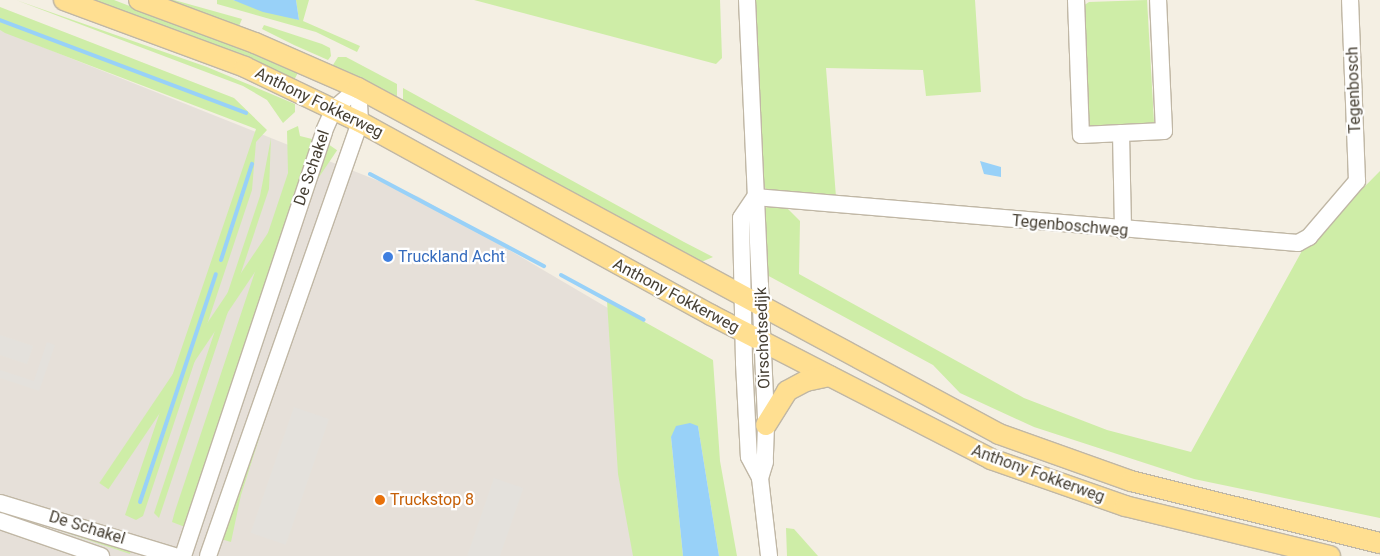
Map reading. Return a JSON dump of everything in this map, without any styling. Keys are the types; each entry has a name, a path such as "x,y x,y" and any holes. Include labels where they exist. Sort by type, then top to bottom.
{"main road":[{"name":"Anthony Fokkerweg","path":"64,0 246,67 334,109 743,332 941,436 1041,478 1125,506 1312,554"},
{"name":"Anthony Fokkerweg","path":"139,0 255,43 358,88 957,414 1050,454 1131,481 1380,543"},
{"path":"766,425 792,388 829,376"}],"street":[{"name":"Oirschotsedijk","path":"747,0 754,196 762,308 766,425 765,462 760,478"},
{"path":"1076,0 1081,135 1164,131 1158,0"},
{"name":"Tegenbosch","path":"1350,0 1358,181"},
{"name":"De Schakel","path":"182,556 334,109 358,88"},
{"name":"De Schakel","path":"208,556 360,122 358,88"},
{"path":"1121,133 1122,231"},
{"name":"Tegenboschweg","path":"754,196 1122,231 1298,243 1309,237 1358,181"},
{"name":"Oirschotsedijk","path":"754,196 741,218 743,332 749,457 760,478 769,556"},
{"name":"De Schakel","path":"0,503 174,556"},
{"name":"De Schakel","path":"0,521 101,556"},
{"name":"Anthony Fokkerweg","path":"1312,554 1314,526"}],"shaded area":[{"path":"0,30 419,197 613,311 639,556 0,556"},
{"path":"0,335 33,346 27,364 0,355"},
{"path":"47,342 55,345 39,391 0,378 0,370 34,381"},
{"path":"294,407 329,419 286,545 251,533"},
{"path":"494,478 523,488 500,556 467,556"}],"green space":[{"path":"16,0 207,67 295,104 295,112 283,123 267,100 243,86"},
{"path":"85,0 114,0 299,71 294,80"},
{"path":"159,0 174,0 242,19 239,26 227,25"},
{"path":"217,0 233,0 299,20 296,0 309,0 303,21 360,46 357,52 316,32 217,4"},
{"path":"474,0 720,0 722,58 716,64"},
{"path":"751,0 975,0 981,92 926,96 923,70 826,68 836,197 772,194 760,183"},
{"path":"1147,0 1154,122 1150,127 1088,127 1083,6 1089,2"},
{"path":"0,7 234,98 267,130 256,142 252,190 143,516 136,520 125,515 256,129 5,33 0,30"},
{"path":"264,25 322,44 330,48 331,56 328,60 294,45 262,29"},
{"path":"338,57 346,57 397,84 397,99 331,68"},
{"path":"403,88 713,257 699,263 403,104"},
{"path":"298,126 300,136 312,139 301,183 185,527 172,522 175,511 288,173 287,131"},
{"path":"271,138 269,189 159,518 154,513 260,196"},
{"path":"328,144 337,150 108,489 99,483"},
{"path":"1380,171 1380,518 1194,479 1034,427 960,393 933,365 765,274 761,218 767,206 781,202 800,221 799,274 1024,398 1107,430 1191,452 1303,249"},
{"path":"607,301 713,360 720,461 737,556 719,556 698,426 671,437 683,556 633,556 618,474"},
{"path":"291,339 241,495 231,542 221,539"},
{"path":"7,513 132,546 130,554"},
{"path":"786,528 794,529 818,556 787,556"}],"water":[{"path":"233,0 296,0 299,20 263,12"},
{"path":"980,161 1001,167 1001,177 984,174"},
{"path":"690,423 698,426 719,556 683,556 671,437 676,426"}],"waterway":[{"path":"0,20 246,113"},
{"path":"221,260 252,164"},
{"path":"370,174 544,266"},
{"path":"140,502 216,274"},
{"path":"561,275 644,320"}],"place":[{"name":"Truckland Acht","path":"388,257"},
{"name":"Truckstop 8","path":"380,500"}]}
